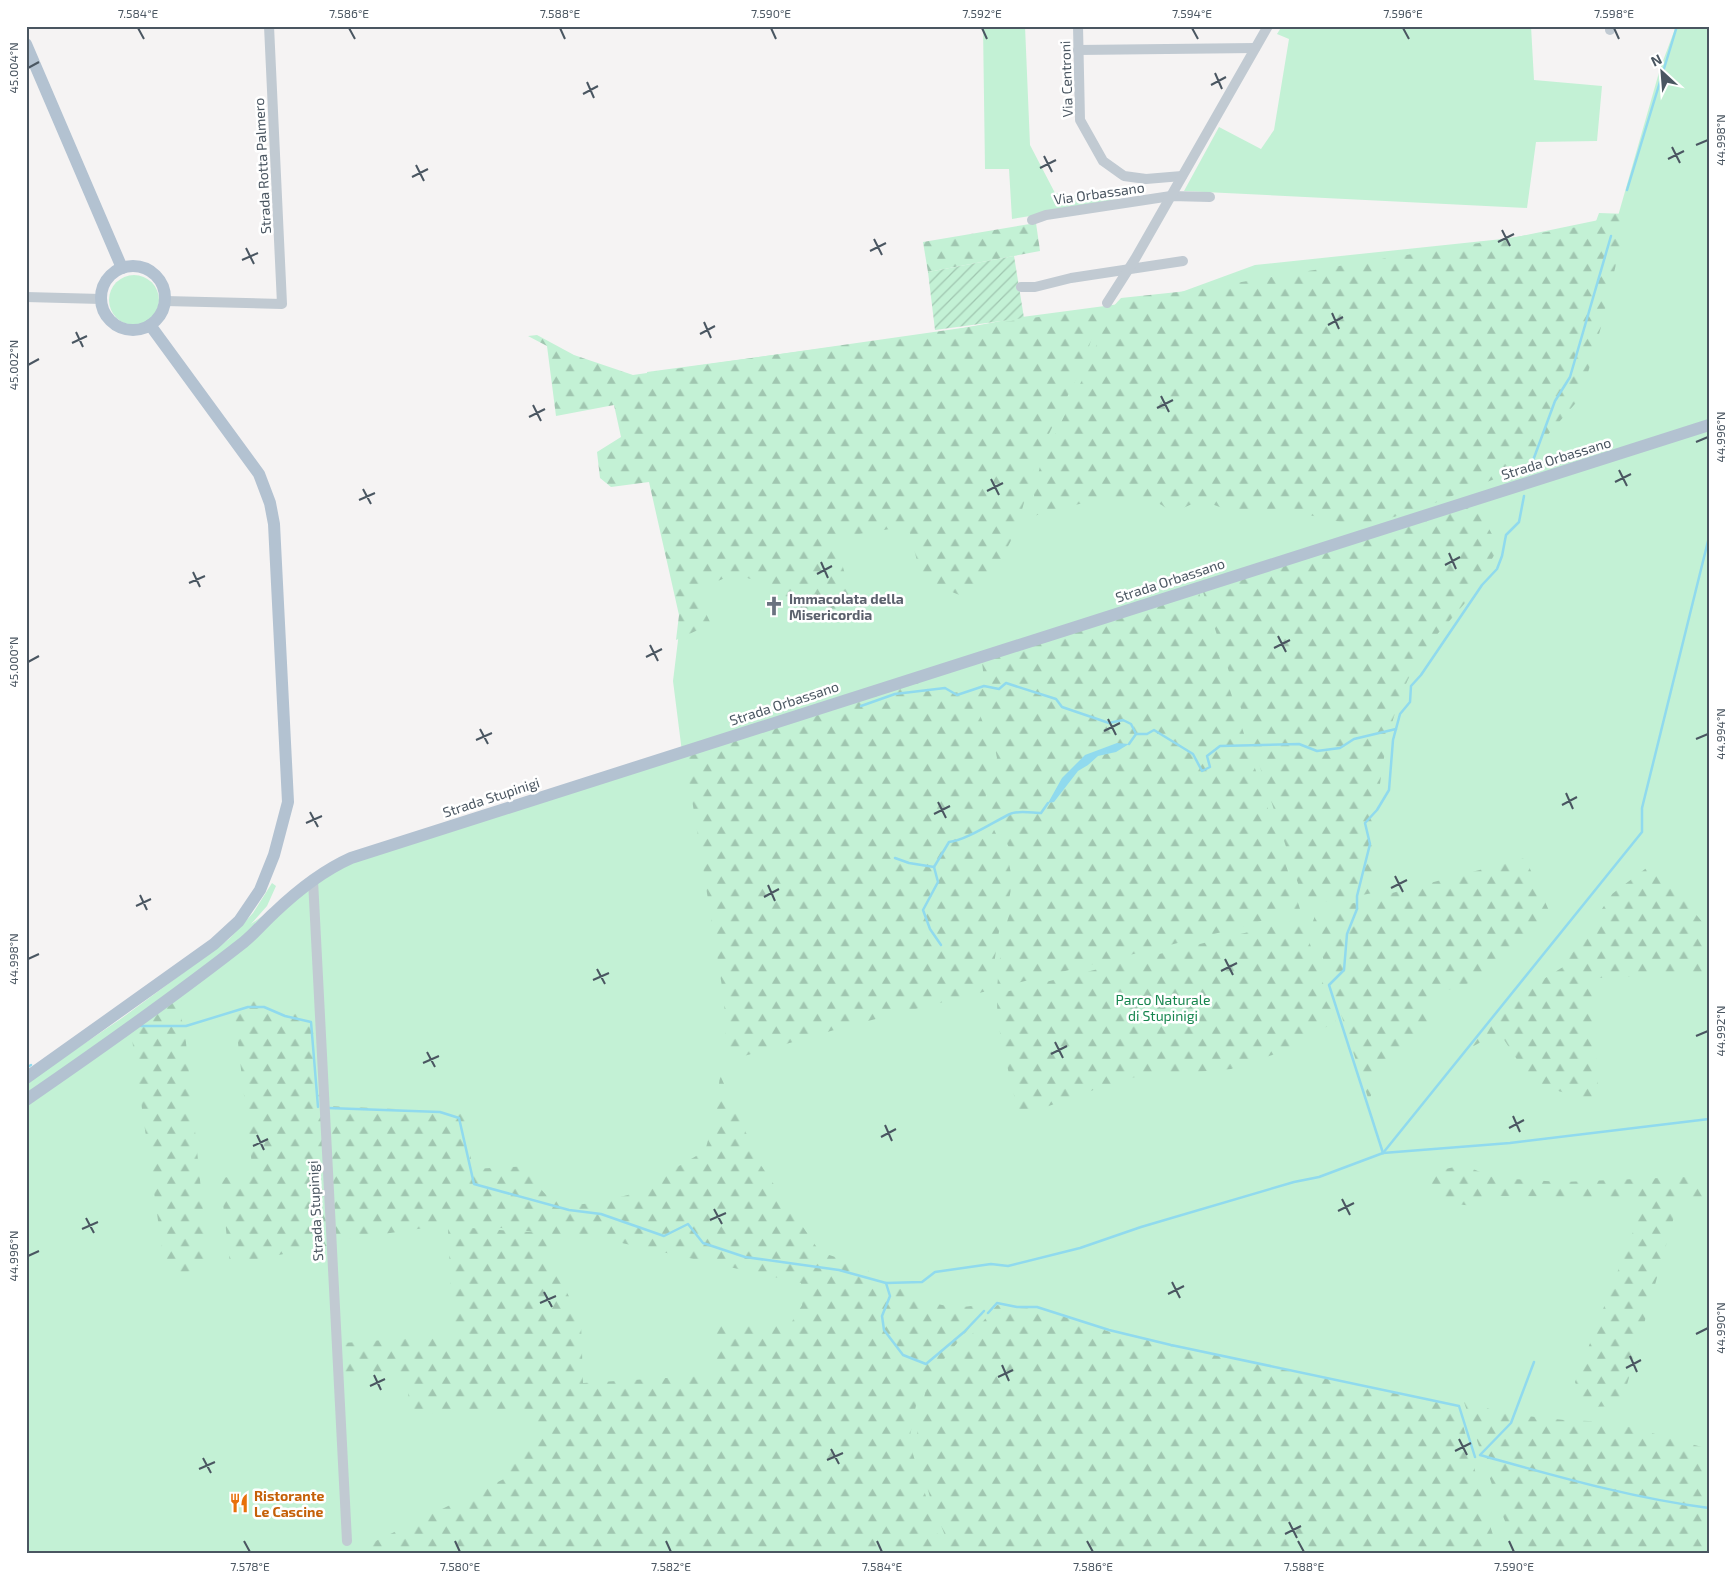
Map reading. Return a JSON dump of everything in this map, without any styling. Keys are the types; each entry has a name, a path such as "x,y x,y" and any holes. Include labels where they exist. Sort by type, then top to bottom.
{"main road":[{"path":"26,44 122,268"},
{"path":"122,268 143,268 155,275 163,287 165,301 160,315 150,325 137,330 116,325 106,315 101,299 106,281 122,268"},
{"path":"26,1078 214,944 238,921 260,890 274,855 288,802 274,524 270,503 259,474 150,325"},
{"name":"Strada Orbassano","path":"682,752 1709,425"},
{"name":"Strada Orbassano","path":"1667,439 1709,432"},
{"name":"Strada Stupinigi","path":"26,1100 187,986 247,940 275,912 330,867 379,847 682,752"}],"street":[{"name":"Strada Rotta Palmero","path":"165,301 282,304 269,26"},
{"name":"Via Centroni","path":"1078,26 1080,120 1103,161 1124,176 1146,179 1182,176"},
{"path":"1107,303 1128,270 1268,26"},
{"path":"1078,50 1255,48"},
{"name":"Via Orbassano","path":"1032,220 1046,214 1171,196 1210,197"},
{"path":"1021,287 1035,287 1071,278 1183,261"},
{"path":"26,297 101,299"},
{"name":"Strada Stupinigi","path":"313,880 347,1541"}],"green space":[{"path":"983,26 1025,26 1030,145 1055,193 1127,201 1012,219 1009,169 985,169"},
{"path":"1282,26 1531,26 1534,80 1602,86 1597,141 1536,142 1527,208 1184,191 1219,127 1261,149 1274,130 1289,39 1277,34"},
{"name":"Parco Naturale di Stupinigi","path":"1676,26 1709,26 1709,1554 26,1554 26,1083 122,1018 229,939 253,913 272,883 276,886 267,906 251,924 334,866 682,752 673,681 681,616 653,472 647,372 937,333 1022,317 1165,298 1255,265 1512,238 1618,216 1660,69"},
{"path":"1599,213 1628,214 1601,327 1581,397 1517,470 1422,508 1362,527 1309,515 1225,509 1201,500 1172,513 1156,502 1126,498 1078,504 1034,516 1034,489 1041,463 1088,368 1109,311 1121,298 1187,291 1595,224"},
{"path":"1036,223 1040,251 928,272 923,242"},
{"path":"1014,256 1024,318 935,330 928,272"},
{"path":"129,275 139,275 152,282 159,295 159,305 152,318 139,325 129,325 120,321 113,314 109,305 109,295 113,286 120,279"},
{"path":"1102,308 1082,367 1036,460 1016,531 996,569 972,600 922,580 908,526 835,538 855,611 837,622 791,606 771,585 734,574 695,591 711,624 676,640 679,615 649,482 611,487 600,478 597,452 621,437 614,405 556,416 547,346 528,336 537,335 574,355 633,375"},
{"path":"1476,505 1499,547 1470,596 1426,648 1410,675 1398,704 1389,734 1378,798 1373,893 1305,905 1203,592"},
{"path":"1199,593 1300,909 1234,929 997,988 1002,938 1016,893 1018,877 1015,860 991,810 991,778 997,758 990,723 973,687 984,679 982,662"},
{"path":"930,678 948,694 968,690 986,731 990,749 986,807 1010,866 1011,876 1010,895 1001,922 991,990 848,1026 727,1061 724,999 685,756"},
{"path":"1525,858 1551,915 1488,977 1420,999 1436,1023 1380,1070 1369,1101 1312,924 1316,913"},
{"path":"1653,863 1709,930 1709,981 1680,975 1595,978 1598,1102 1533,1084 1499,1032 1470,1048 1511,999 1563,967 1612,894"},
{"path":"1293,921 1305,929 1337,1025 1310,1030 1304,1044 1231,1069 1127,1078 1018,1117 999,1027 997,994"},
{"path":"254,999 266,1002 278,1012 316,1014 327,1246 230,1264 220,1178 253,1174 234,1008"},
{"path":"177,1000 185,1033 209,1268 166,1276 131,1032"},
{"path":"720,1075 760,1164 820,1252 866,1267 881,1292 888,1284 915,1284 919,1298 939,1304 965,1307 994,1302 970,1327 919,1390 909,1441 938,1536 940,1554 349,1554 506,1478 506,1451 535,1449 533,1411 410,1414 406,1372 344,1377 343,1343 453,1335 448,1229 457,1227 543,1233 459,1223 335,1241 327,1106 465,1112 465,1126 473,1169 529,1166 538,1186 548,1197 570,1205 595,1203 628,1195 705,1151 716,1112","holes":["558,1234 595,1237 801,1283 802,1305 790,1325 715,1325 716,1375 583,1383 581,1322 546,1248"]},
{"path":"1463,1165 1495,1178 1563,1182 1709,1176 1709,1199 1679,1199 1621,1406 1584,1407 1575,1382 1646,1198 1496,1196 1473,1206 1439,1202 1426,1188 1441,1170"},
{"path":"997,1305 1016,1309 1038,1308 1110,1332 1458,1406 1499,1554 946,1554 944,1533 930,1497 917,1450 917,1433 926,1388"},
{"path":"1464,1402 1508,1414 1564,1420 1612,1422 1709,1449 1709,1529 1701,1554 1519,1554 1502,1514"}],"water":[{"path":"1117,743 1129,744 1116,752 1098,756 1078,771 1054,802 1048,803 1062,778 1085,755"}],"waterway":[{"path":"1627,190 1677,26"},
{"path":"1528,474 1555,401 1570,377 1611,236"},
{"path":"1383,1153 1329,985 1344,970 1347,934 1357,909 1357,896 1370,844 1365,823 1377,810 1389,790 1393,740 1400,714 1410,702 1411,686 1421,675 1482,585 1497,569 1502,556 1506,535 1519,522 1524,496"},
{"path":"1383,1153 1642,832 1642,808 1709,537"},
{"path":"861,706 895,694 945,688 957,695 984,686 999,689 1006,683 1056,699 1062,707 1109,723 1123,720 1131,724 1136,734 1147,734 1154,730 1193,754 1202,771 1210,767 1207,756 1220,746 1299,744 1317,751 1340,748 1354,739 1396,729"},
{"path":"1129,744 1136,734"},
{"path":"895,858 909,863 934,867 949,842 971,835 1013,813 1041,813 1048,803"},
{"path":"934,867 938,882 923,910 930,929 941,945"},
{"path":"141,1026 186,1026 248,1007 264,1007 285,1016 311,1022 318,1107"},
{"path":"26,1068 31,1065"},
{"path":"328,1108 440,1112 459,1118 474,1184 569,1210 601,1214 664,1236 688,1224 703,1243 745,1257 839,1270 886,1283 922,1282 935,1272 991,1264 1008,1266 1080,1248 1141,1227 1294,1182 1319,1177 1383,1153 1510,1143 1709,1119"},
{"path":"886,1283 890,1296 882,1316 884,1330 903,1355 926,1364 964,1332 984,1311"},
{"path":"988,1313 997,1303 1017,1307 1037,1307 1109,1330 1171,1345 1459,1406 1475,1457"},
{"path":"1534,1362 1511,1423 1480,1455 1622,1492 1709,1508"}],"place":[{"name":"Immacolata della Misericordia","path":"774,606"},
{"name":"Ristorante Le Cascine","path":"239,1503"}]}
